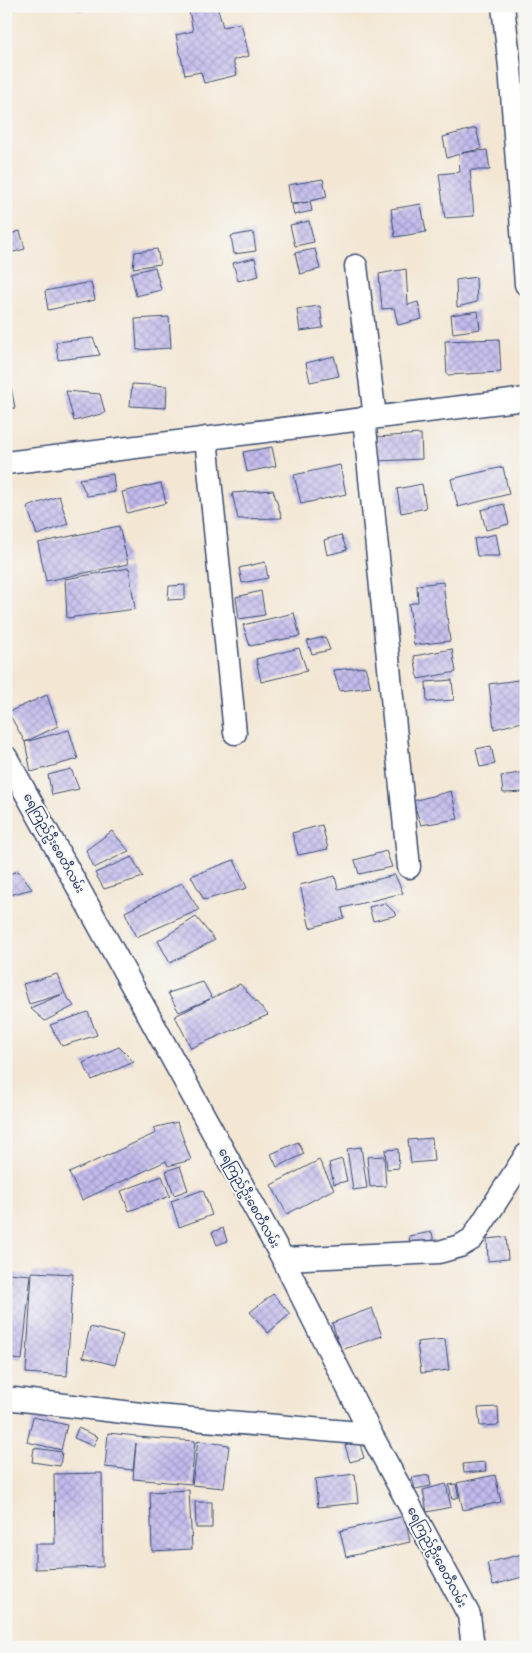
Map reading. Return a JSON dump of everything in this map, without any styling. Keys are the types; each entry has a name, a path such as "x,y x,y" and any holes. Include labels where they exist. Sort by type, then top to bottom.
{"street":[{"path":"503,6 518,66 526,284"},
{"path":"356,266 409,867"},
{"path":"6,463 526,399"},
{"path":"206,438 235,734"},
{"name":"ရေကြည်ဦးစေတီလမ်း","path":"6,757 283,1259 371,1434 469,1615 473,1647"},
{"path":"283,1259 439,1252 460,1246 472,1239 526,1155"},
{"path":"6,1398 157,1416 371,1434"}],"building":[{"path":"77,6 93,6 93,7 78,11"},
{"path":"217,6 223,27 241,23 249,56 233,60 237,75 204,83 201,72 185,75 176,35 193,31 189,11"},
{"path":"476,128 481,149 461,153 487,150 490,170 470,170 474,216 445,218 439,174 460,172 459,154 447,158 443,137"},
{"path":"323,179 327,197 310,201 312,211 294,215 292,205 308,202 291,204 288,185"},
{"path":"421,204 426,232 395,237 391,209"},
{"path":"309,221 314,242 295,246 290,225"},
{"path":"20,231 25,249 6,254 6,235"},
{"path":"253,232 256,251 234,254 231,236"},
{"path":"157,249 160,264 133,268 135,252"},
{"path":"315,249 320,269 300,274 295,253"},
{"path":"255,258 259,276 238,281 233,263"},
{"path":"155,267 161,290 136,296 131,273"},
{"path":"406,269 408,305 418,302 422,319 398,325 394,308 382,309 379,274"},
{"path":"476,277 477,302 457,307 456,280"},
{"path":"91,282 95,300 48,310 45,291"},
{"path":"320,306 323,328 300,331 297,309"},
{"path":"478,311 480,329 453,333 451,315"},
{"path":"169,317 171,348 137,350 135,319"},
{"path":"93,338 100,355 58,360 56,342"},
{"path":"499,339 501,372 447,375 445,341"},
{"path":"334,356 339,376 310,382 306,363"},
{"path":"6,361 15,408 6,409"},
{"path":"132,384 167,386 166,408 130,406"},
{"path":"66,391 100,394 105,413 74,421"},
{"path":"421,434 422,459 378,461 377,437"},
{"path":"272,447 276,466 247,472 243,452"},
{"path":"340,465 346,494 301,504 294,475"},
{"path":"503,467 509,494 458,507 451,479"},
{"path":"113,474 115,492 87,496 79,479"},
{"path":"161,483 166,503 127,513 122,492"},
{"path":"422,484 426,508 401,513 397,489"},
{"path":"273,490 282,518 238,519 232,493"},
{"path":"59,496 68,524 37,535 27,507"},
{"path":"504,504 509,524 486,530 481,510"},
{"path":"119,526 128,564 46,581 38,543"},
{"path":"496,534 500,556 477,556 474,539"},
{"path":"341,535 347,550 327,555 324,540"},
{"path":"265,562 268,578 242,583 239,568"},
{"path":"129,568 135,609 67,618 65,579"},
{"path":"443,582 450,641 414,645 409,604 418,602 417,585"},
{"path":"185,585 185,599 168,600 169,586"},
{"path":"261,591 265,615 239,619 236,597"},
{"path":"294,613 300,636 250,646 243,625"},
{"path":"325,637 330,650 312,654 307,641"},
{"path":"299,648 307,671 261,682 256,659"},
{"path":"452,649 456,672 418,679 414,656"},
{"path":"365,667 371,687 340,691 333,670"},
{"path":"526,679 526,702 520,703 522,722 494,729 489,684"},
{"path":"452,680 454,700 427,702 426,682"},
{"path":"47,695 58,726 25,742 8,712"},
{"path":"69,730 78,759 31,772 25,742"},
{"path":"491,746 495,764 480,767 476,749"},
{"path":"71,769 79,789 52,795 48,775"},
{"path":"526,772 526,792 503,793 501,776"},
{"path":"451,791 458,819 421,825 413,801"},
{"path":"322,825 328,849 298,855 292,833"},
{"path":"112,831 129,851 94,868 86,850"},
{"path":"386,851 392,867 359,874 355,860"},
{"path":"132,857 143,877 104,889 95,873"},
{"path":"234,860 247,888 204,900 191,876"},
{"path":"18,871 32,889 6,896 6,875"},
{"path":"395,875 403,893 342,908 344,918 310,928 300,885 335,876 338,889"},
{"path":"182,883 199,910 136,937 125,912"},
{"path":"385,903 397,915 373,921 369,907"},
{"path":"196,917 215,940 170,963 158,941"},
{"path":"57,974 65,994 74,1006 45,1021 30,1008 63,994 29,1004 23,984"},
{"path":"203,982 212,998 240,984 268,1015 191,1048 175,1016 210,999 179,1012 168,993"},
{"path":"88,1012 97,1035 62,1046 50,1025"},
{"path":"119,1047 134,1062 92,1080 83,1063"},
{"path":"177,1122 191,1160 168,1166 166,1161 82,1200 69,1173 156,1133 153,1128"},
{"path":"432,1138 434,1161 411,1163 408,1140"},
{"path":"298,1142 304,1154 277,1167 271,1154"},
{"path":"361,1147 367,1188 353,1190 347,1149"},
{"path":"398,1149 399,1168 387,1169 385,1150"},
{"path":"384,1156 386,1186 370,1187 367,1157"},
{"path":"342,1159 347,1181 334,1184 329,1163"},
{"path":"319,1160 334,1189 287,1214 271,1185"},
{"path":"180,1166 188,1190 174,1195 166,1171"},
{"path":"162,1176 170,1196 129,1211 121,1191"},
{"path":"203,1190 212,1215 179,1227 171,1201"},
{"path":"223,1228 227,1241 217,1245 212,1232"},
{"path":"432,1232 435,1250 412,1254 409,1236"},
{"path":"506,1237 508,1259 488,1261 487,1239"},
{"path":"32,1272 73,1274 67,1376 26,1373"},
{"path":"6,1273 31,1275 22,1360 6,1358"},
{"path":"273,1294 290,1314 268,1333 250,1312"},
{"path":"372,1308 382,1336 341,1350 332,1323"},
{"path":"90,1327 123,1335 115,1365 83,1357"},
{"path":"445,1339 449,1370 421,1373 417,1342"},
{"path":"526,1382 526,1398 525,1398 522,1383"},
{"path":"498,1407 499,1425 480,1426 478,1408"},
{"path":"33,1417 67,1425 61,1450 27,1442"},
{"path":"78,1428 98,1437 93,1446 74,1438"},
{"path":"108,1433 195,1441 191,1484 133,1479 136,1443 133,1470 105,1467"},
{"path":"198,1441 229,1445 224,1488 192,1485"},
{"path":"359,1441 364,1458 350,1462 345,1445"},
{"path":"34,1448 62,1452 60,1466 32,1462"},
{"path":"485,1462 486,1471 464,1473 463,1464"},
{"path":"102,1473 103,1567 35,1569 35,1544 55,1544 54,1474"},
{"path":"355,1474 358,1503 318,1507 315,1479"},
{"path":"429,1475 431,1486 415,1489 412,1478"},
{"path":"495,1475 501,1502 463,1510 457,1483"},
{"path":"446,1484 451,1507 427,1512 423,1490"},
{"path":"456,1484 459,1497 452,1499 449,1485"},
{"path":"189,1490 192,1549 152,1551 150,1492"},
{"path":"195,1502 212,1502 212,1528 196,1528"},
{"path":"405,1516 410,1542 346,1557 340,1531"},
{"path":"526,1553 526,1576 493,1585 487,1563"}]}
